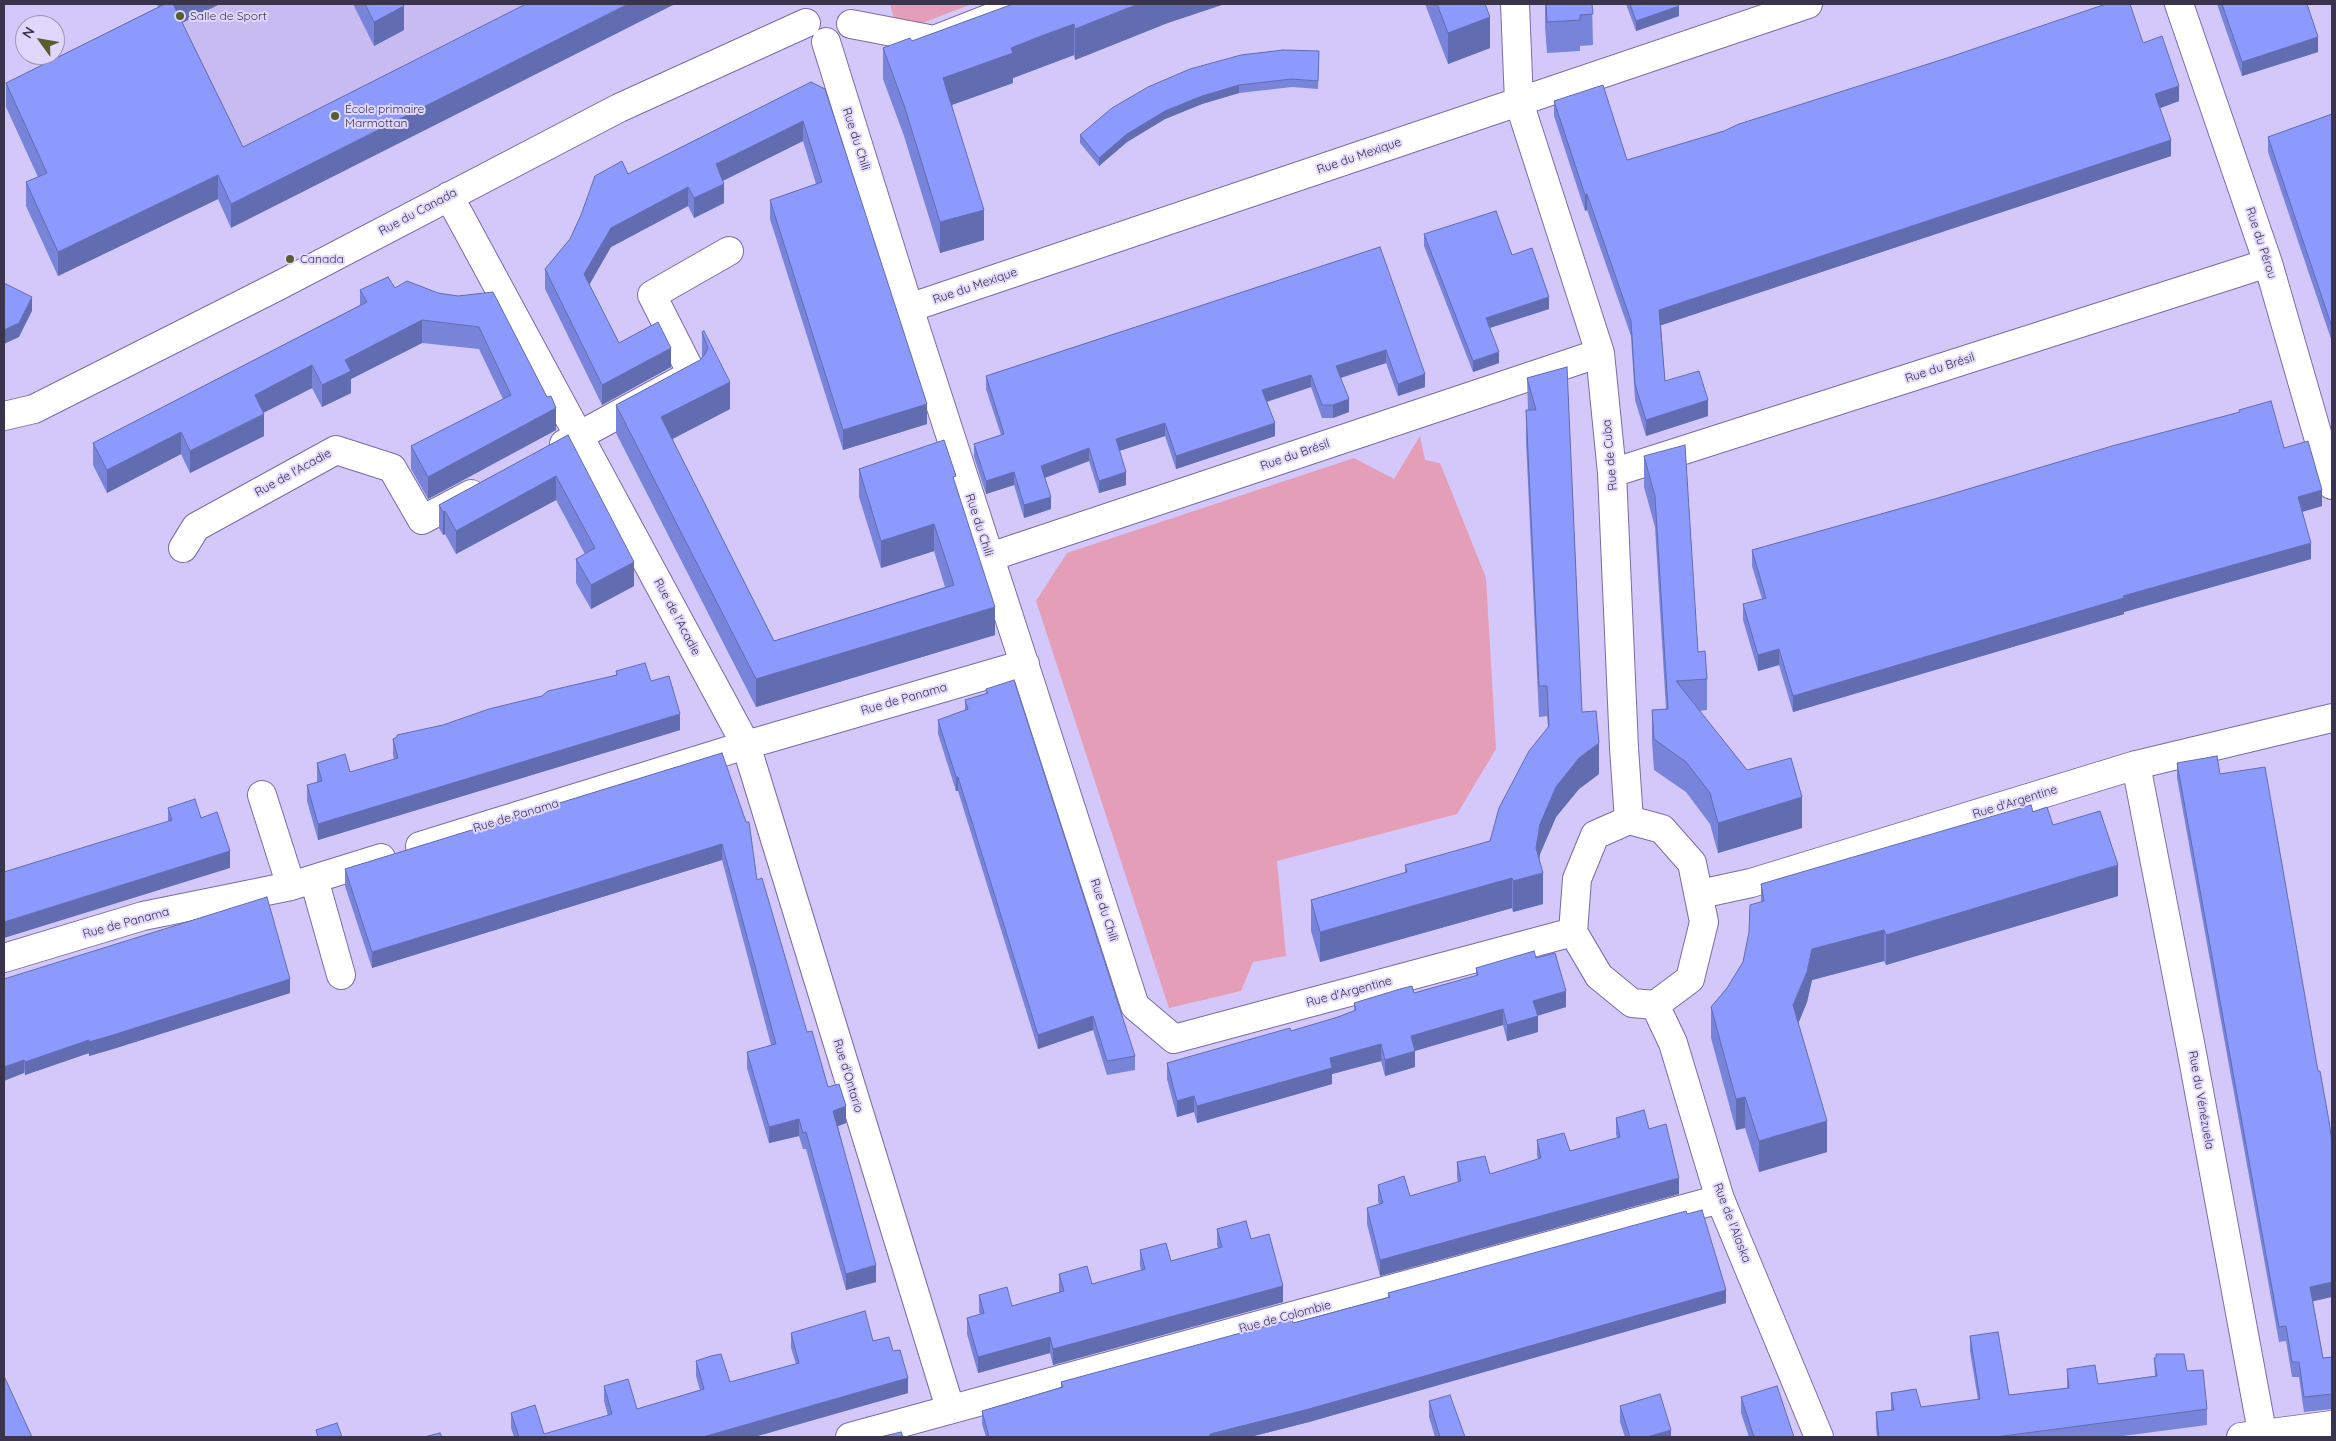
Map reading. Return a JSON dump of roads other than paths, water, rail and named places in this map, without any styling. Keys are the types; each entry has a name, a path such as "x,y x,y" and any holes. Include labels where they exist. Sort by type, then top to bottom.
{"street":[{"path":"808,13 807,28 815,38 826,42 833,42 845,36 848,14 934,40 1026,4"},
{"name":"Rue de Cuba","path":"1515,4 1519,102 1600,353 1612,473 1629,820"},
{"name":"Rue du Mexique","path":"909,308 1808,4"},
{"name":"Rue du Pérou","path":"2179,4 2268,263 2332,485"},
{"name":"Rue du Canada","path":"4,434 34,409 278,286 449,196 808,13"},
{"name":"Rue du Chili","path":"826,42 909,308 1135,1006"},
{"name":"Rue de l'Acadie","path":"449,196 746,745"},
{"path":"545,454 692,374 652,295 729,251"},
{"name":"Rue du Brésil","path":"1612,473 2268,263"},
{"name":"Rue du Brésil","path":"990,558 1600,353"},
{"name":"Rue du Canada","path":"4,416 34,409"},
{"name":"Rue de l'Acadie","path":"182,548 196,527 336,450 392,468 422,520 492,483"},
{"name":"Rue de Panama","path":"4,958 143,916 303,883 746,745 1025,664"},
{"name":"Rue d'Argentine","path":"1700,894 1750,883 2136,765 2332,718"},
{"name":"Rue d'Ontario","path":"746,745 950,1408"},
{"name":"Rue du Vénézuela","path":"2136,765 2192,1048 2256,1436"},
{"path":"262,795 303,883 341,975"},
{"path":"1629,820 1662,829 1692,863 1700,894 1704,922 1690,979 1655,1005 1632,1003 1599,976 1573,932 1577,879 1595,835 1629,820"},
{"name":"Rue d'Argentine","path":"1135,1006 1174,1039 1573,932"},
{"name":"Rue de l'Alaska","path":"1655,1005 1673,1043 1720,1198 1819,1437"},
{"name":"Rue de Colombie","path":"850,1437 1720,1198"},
{"path":"2256,1436 2332,1425"}],"place":[{"name":"Salle de Sport","path":"180,16"},
{"name":"École primaire Marmottan","path":"335,116"},
{"name":"Canada","path":"290,259"}]}
